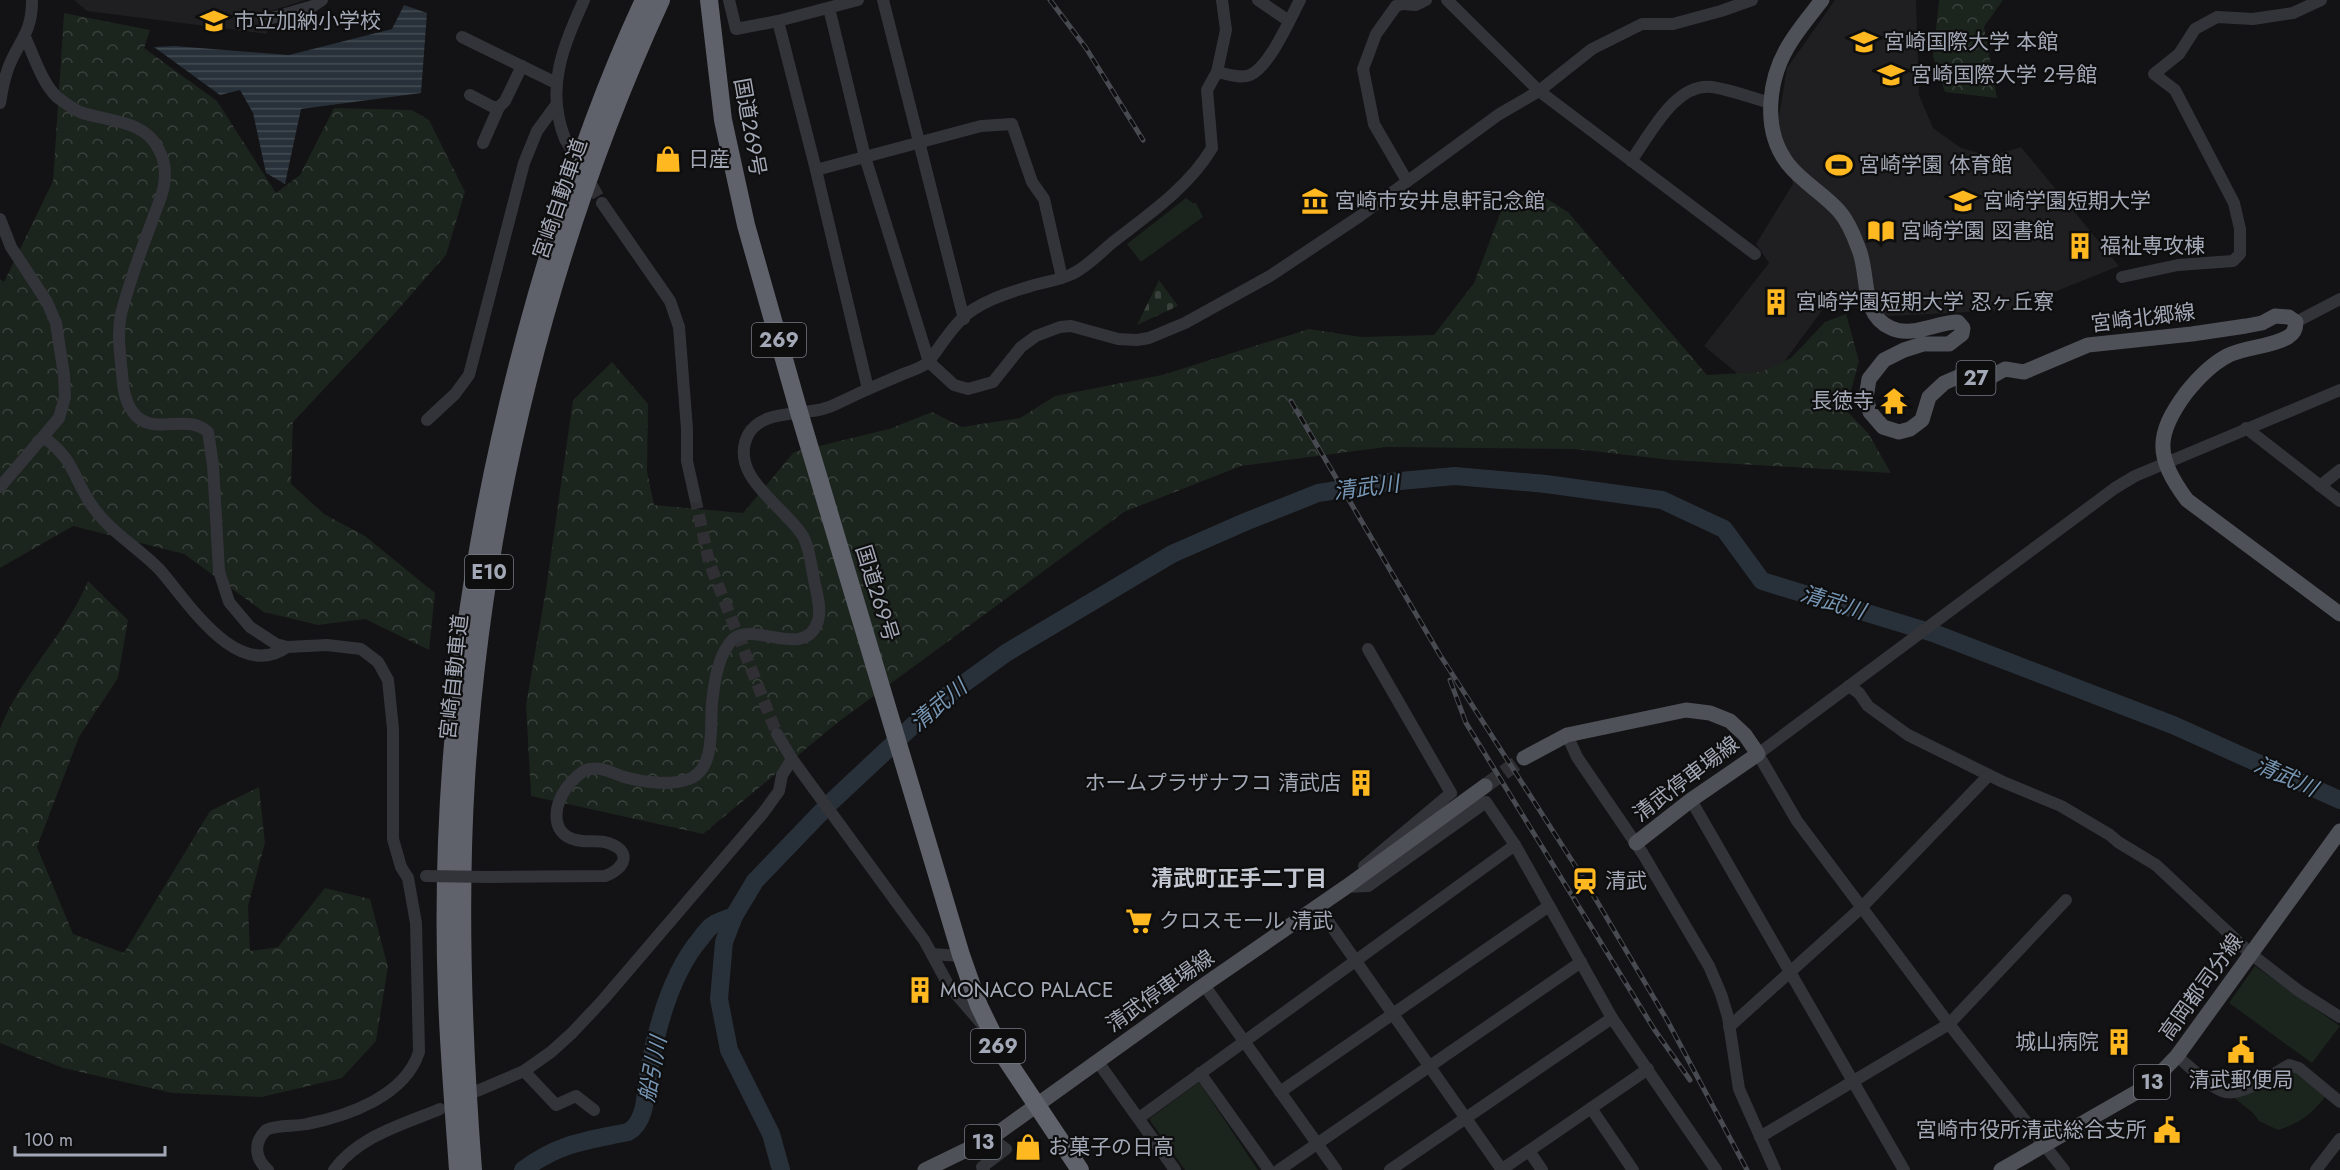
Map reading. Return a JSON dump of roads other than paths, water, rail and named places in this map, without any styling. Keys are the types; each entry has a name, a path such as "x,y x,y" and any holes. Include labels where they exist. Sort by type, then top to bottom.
{"highway":[{"name":"宮崎自動車道","path":"458,1170 447,993 447,893 451,778 462,653 477,555 495,457 515,372 556,227 596,116 644,0"},
{"name":"宮崎自動車道","path":"473,1170 462,992 462,892 466,779 474,689 492,557 529,376 571,231 610,122 661,0"},
{"name":"国道269号","path":"709,0 726,131 746,225 799,412 961,954 979,1006 1002,1053 1080,1170"}],"main road":[{"name":"宮崎北郷線","path":"1822,0 1791,41 1778,70 1770,122 1776,144 1789,165 1840,212 1860,249 1869,306 1879,321 1892,329 1908,331 1921,330 1944,322 1958,322 1963,328 1962,334 1949,344 1923,344 1884,360 1869,380 1866,398 1870,412 1883,427 1899,432 1910,429 1922,420 1929,397 1944,383 1960,376 1987,379 2005,369 2024,372 2088,345 2214,331 2262,323 2275,316 2289,317 2296,322"},
{"path":"2296,322 2291,336 2276,343 2229,355 2209,367 2168,420 2162,439 2166,463 2176,486 2187,500 2340,614"},
{"name":"清武停車場線","path":"1524,758 1567,735 1686,710 1710,713 1730,722 1744,735 1758,754 1691,800 1636,843"},
{"name":"清武停車場線","path":"1035,1105 1318,907 1485,786"},
{"name":"高岡都司分線","path":"2001,1170 2149,1085 2177,1056 2340,831"},
{"name":"13","path":"925,1170 991,1138 1035,1105"}],"street":[{"path":"0,103 9,67 25,37 32,15 32,0"},
{"path":"272,18 313,6 322,0"},
{"path":"565,139 557,120 556,83 564,46 584,0"},
{"path":"729,0 736,29 778,21 858,0"},
{"path":"883,0 964,319"},
{"path":"408,879 426,876 605,876 613,874 622,866 625,860 615,846 600,841 575,840 560,830 556,809 569,784 580,773 591,768 649,781 680,781 692,778 701,770 707,759 717,671 722,656 732,640 740,635 797,639 808,635 815,628 819,616 806,542 795,526 769,500 745,463 744,448 753,429 764,421 799,412 824,409 928,362 972,310 1027,287 1062,278 1075,272 1182,186 1211,151 1207,90 1217,72 1226,30 1222,0"},
{"path":"1258,0 1289,21"},
{"path":"1217,72 1238,76 1250,75 1276,47 1300,0"},
{"path":"1407,181 1374,124 1363,69 1376,34 1396,6 1402,2 1416,4 1426,0"},
{"path":"1447,0 1539,91 1755,254"},
{"path":"829,8 865,157 928,362 954,385 960,389 968,389 984,386 993,381 1015,353 1028,342 1060,327 1078,328 1118,339 1137,340 1149,338 1185,323 1270,276 1360,216 1498,115 1539,91 1592,50 1642,24 1673,24 1752,0"},
{"path":"2122,277 2178,265 2233,261 2240,254 2240,230 2234,203 2175,90 2154,74 2179,54 2195,29 2217,17 2253,19 2294,13 2321,0"},
{"path":"778,21 868,389"},
{"path":"25,37 51,90 58,97 81,112 133,125 151,138 159,148 165,167 164,186 136,265 121,317 119,353 124,392 133,412 145,422 161,425 194,424 208,432 213,465 219,571 229,602 250,627 276,644 287,647 355,647 373,656 384,670 390,689 393,729 393,839 401,867 408,879 416,923 420,1042 416,1061 410,1071 393,1087 363,1106 340,1116 306,1125 266,1130 258,1140 257,1149 258,1158 268,1170"},
{"path":"462,37 556,83"},
{"path":"483,144 499,107 505,101 522,66"},
{"path":"1631,161 1674,101 1693,89 1712,87 1771,104"},
{"path":"470,95 493,107 499,107"},
{"path":"427,420 455,394 469,375 524,163 537,131 556,105"},
{"path":"816,170 981,126 1012,124 1032,182 1044,199 1062,278"},
{"path":"602,203 670,302 676,319 681,344 687,461 695,497"},
{"path":"0,219 11,247 47,302 56,323 65,397 59,418 0,487"},
{"path":"2296,322 2340,299"},
{"path":"2064,1170 1949,1024 1797,821 1758,754 2115,488 2135,476 2340,390"},
{"path":"2246,428 2340,501"},
{"path":"43,437 61,451 73,467 92,507 159,570 214,634 248,654 265,657 277,654 287,647"},
{"path":"2320,486 2340,470"},
{"path":"1346,887 1362,868 1451,793 1368,649"},
{"path":"1849,686 1859,693 1868,706 1908,735 1989,775 2061,806 2156,865 2255,949 2299,991 2340,1017"},
{"path":"777,734 792,759 924,940 949,986 980,1021 1002,1053"},
{"path":"1567,735 1576,757 1636,843 1709,966 1721,994 1739,1089 1775,1170"},
{"path":"477,1091 524,1071 551,1052 580,1024 715,870 779,791 782,775 792,759"},
{"path":"1729,1027 1861,908 1989,775"},
{"path":"1691,800 1904,1170"},
{"path":"1346,887 1368,886 1486,802 1515,845 1612,1018 1716,1170"},
{"path":"1138,1118 1515,845"},
{"path":"1760,1137 1949,1024 2066,900"},
{"path":"1280,1092 1549,906"},
{"path":"1318,907 1501,1170 1648,1069"},
{"path":"932,954 960,956 961,954"},
{"path":"1279,1170 1581,962"},
{"path":"1204,985 1336,1170"},
{"path":"1389,1170 1612,1018"},
{"path":"2177,1056 2217,1088 2227,1093 2250,1087 2289,1065 2299,1068 2340,1102"},
{"path":"1098,1062 1175,1170"},
{"path":"524,1071 556,1105 576,1096 594,1110"},
{"path":"1200,1073 1269,1170"},
{"path":"1591,1108 1633,1170"},
{"path":"334,1170 352,1150 375,1136 440,1109"},
{"path":"980,1169 1006,1149 991,1138"},
{"path":"2316,1170 2340,1139"},
{"path":"1529,1151 1542,1170"}],"waterway":[{"name":"清武川","path":"781,1170 771,1134 729,1050 719,999 724,942 734,916 755,881 829,804 937,703 1006,653 1172,554 1318,493 1389,482 1455,476 1546,484 1662,500 1724,529 1762,581 1936,634 2173,725 2340,800"},
{"name":"船引川","path":"523,1170 561,1148 628,1132 634,1127 642,1113 661,1018 681,967 708,929 734,916"}],"tunnel":[{"path":"565,139 602,203"},
{"path":"695,497 709,562 777,734"},
{"path":"1485,786 1524,758"}],"railway":[{"path":"1050,0 1086,48 1143,140"},
{"path":"1291,401 1440,655 1585,881 1667,1020 1747,1170"},
{"path":"1450,680 1466,723 1654,1029 1690,1080"}],"place":[{"name":"市立加納小学校","path":"214,21"},
{"name":"宮崎国際大学 本館","path":"1864,42"},
{"name":"宮崎国際大学 2号館","path":"1891,75"},
{"name":"日産","path":"668,159"},
{"name":"宮崎学園 体育館","path":"1839,165"},
{"name":"宮崎市安井息軒記念館","path":"1315,201"},
{"name":"宮崎学園短期大学","path":"1963,201"},
{"name":"宮崎学園 図書館","path":"1881,231"},
{"name":"福祉専攻棟","path":"2080,246"},
{"name":"宮崎学園短期大学 忍ヶ丘寮","path":"1776,302"},
{"name":"長徳寺","path":"1894,401"},
{"name":"ホームプラザナフコ 清武店","path":"1361,783"},
{"name":"清武","path":"1585,881"},
{"name":"クロスモール 清武","path":"1139,921"},
{"name":"MONACO PALACE","path":"920,990"},
{"name":"城山病院","path":"2119,1042"},
{"name":"清武郵便局","path":"2241,1050"},
{"name":"宮崎市役所清武総合支所","path":"2167,1130"},
{"name":"お菓子の日高","path":"1028,1147"}],"district":[{"name":"清武町正手二丁目","path":"1239,878"}]}
